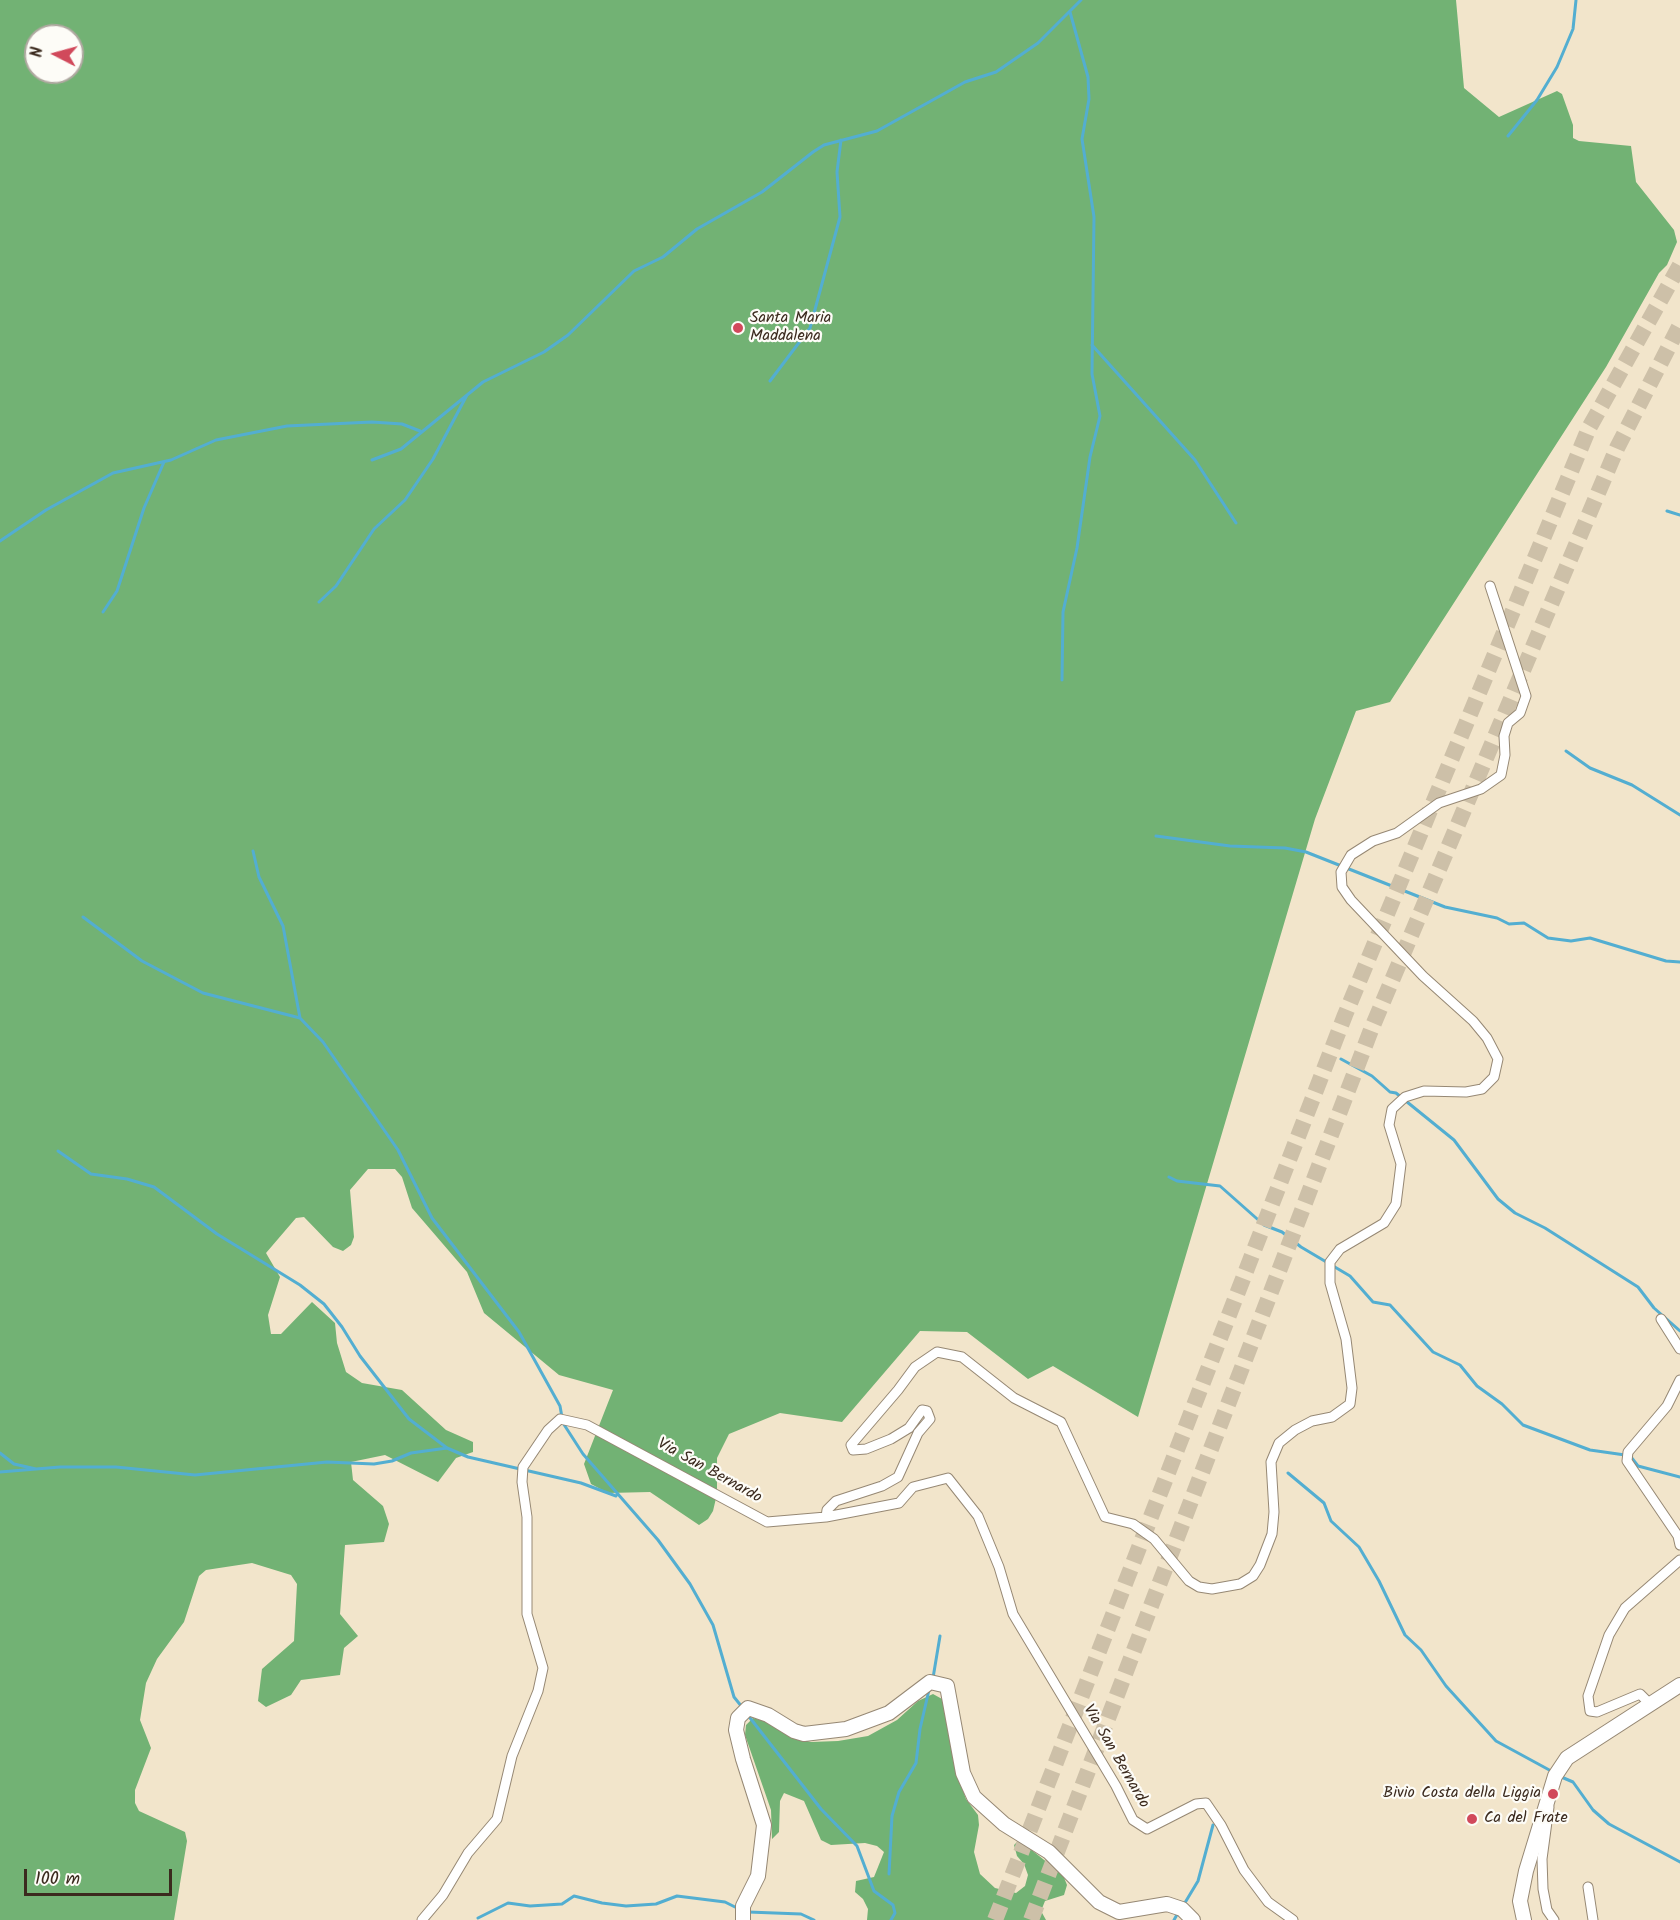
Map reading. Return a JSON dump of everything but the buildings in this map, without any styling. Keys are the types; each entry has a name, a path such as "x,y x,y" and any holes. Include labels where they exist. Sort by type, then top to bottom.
{"street":[{"path":"826,1517 827,1510 836,1501 882,1486 898,1477 918,1433 930,1419 927,1411 922,1410 909,1428 891,1439 866,1449 853,1450 851,1445 915,1367 937,1352 962,1357 1014,1398 1061,1422 1105,1517 1133,1524 1155,1539 1189,1581 1199,1587 1212,1589 1240,1584 1253,1576 1260,1565 1272,1533 1274,1512 1270,1462 1279,1443 1294,1430 1312,1420 1332,1417 1350,1404 1352,1388 1346,1339 1330,1283 1330,1262 1340,1249 1384,1223 1396,1204 1401,1164 1389,1125 1392,1109 1405,1097 1424,1091 1466,1092 1482,1089 1494,1077 1498,1059 1487,1038 1473,1021 1423,976 1351,900 1342,887 1341,872 1351,855 1373,841 1397,833 1439,803 1481,789 1501,775 1505,755 1504,736 1508,723 1520,713 1526,696 1490,586"},
{"path":"1660,1319 1680,1349"},
{"path":"1680,1380 1667,1406 1628,1457 1678,1536 1680,1545"},
{"name":"Via San Bernardo","path":"422,1920 443,1895 468,1853 497,1819 512,1756 538,1691 543,1668 527,1614 527,1518 522,1482 523,1467 548,1430 565,1420 587,1425 649,1456 767,1521 826,1517 899,1503 913,1487 948,1478 978,1516 999,1567 1013,1614 1116,1786 1133,1820 1147,1829 1196,1804 1206,1803 1221,1825 1245,1870 1268,1902 1293,1920"},
{"path":"1650,1704 1640,1694 1597,1712 1590,1711 1587,1707 1588,1696 1600,1657 1609,1635 1625,1608 1680,1560"},
{"path":"743,1920 743,1906 758,1876 764,1825 736,1730 744,1712 768,1714 794,1731 804,1734 840,1730 872,1722 889,1713 930,1682 947,1686 963,1773 974,1797 1004,1824 1049,1852 1099,1902 1119,1912 1167,1904 1182,1909 1193,1920"},
{"path":"1524,1920 1520,1901 1526,1871 1555,1776 1567,1758 1680,1685"},
{"path":"1549,1796 1549,1820 1542,1859 1543,1889 1547,1910 1554,1920"},
{"path":"1588,1887 1593,1920"}],"green space":[{"path":"0,0 1456,0 1464,88 1499,117 1557,91 1562,94 1573,125 1573,138 1579,141 1631,146 1636,182 1674,230 1677,242 1667,265 1659,273 1606,367 1390,702 1356,711 1315,819 1138,1417 1053,1366 1028,1379 967,1332 920,1331 842,1422 780,1413 729,1434 717,1458 717,1494 713,1511 708,1519 699,1525 650,1492 608,1493 591,1484 584,1464 613,1390 559,1375 484,1313 467,1272 412,1208 402,1177 395,1169 368,1169 350,1190 354,1237 351,1245 343,1251 333,1247 304,1217 296,1218 266,1253 280,1277 268,1315 271,1334 281,1334 312,1302 335,1323 337,1343 346,1372 362,1383 402,1390 446,1430 473,1442 473,1452 456,1458 438,1482 385,1455 351,1462 353,1480 383,1506 389,1524 384,1542 345,1545 340,1614 358,1636 344,1648 340,1675 301,1680 291,1695 266,1707 258,1701 262,1669 294,1641 297,1584 291,1575 252,1563 206,1570 199,1576 184,1622 157,1659 146,1683 140,1720 151,1748 135,1790 135,1803 139,1811 185,1832 187,1841 174,1920 0,1920"},
{"path":"933,1694 942,1699 957,1773 966,1799 978,1815 979,1825 974,1852 980,1874 995,1888 1016,1893 1025,1886 1028,1875 1024,1864 1017,1856 1014,1845 1019,1840 1063,1875 1067,1885 1064,1895 1045,1901 1041,1911 1046,1920 867,1920 868,1909 863,1899 855,1892 856,1881 874,1877 884,1852 877,1846 865,1843 831,1845 821,1840 804,1801 784,1793 780,1801 779,1832 772,1839 771,1810 745,1735 746,1725 753,1718 768,1722 791,1737 811,1742 838,1741 868,1736 897,1720 918,1701"}],"waterway":[{"path":"372,460 401,449 483,382 544,352 568,335 634,271 663,257 697,229 762,192 813,152 824,145 877,131 965,82 996,72 1038,43 1081,0"},
{"path":"1508,136 1537,100 1557,67 1573,29 1576,0"},
{"path":"1062,680 1063,612 1077,548 1090,457 1100,416 1092,374 1094,217 1082,139 1089,99 1088,77 1070,12"},
{"path":"770,381 810,328 840,217 837,172 841,140"},
{"path":"1092,345 1195,460 1236,523"},
{"path":"319,602 336,586 374,529 405,500 433,459 467,395"},
{"path":"0,541 46,510 113,473 171,460 216,440 287,426 372,422 402,424 420,431"},
{"path":"103,612 117,591 144,508 164,462"},
{"path":"1667,511 1680,515"},
{"path":"1566,751 1590,768 1632,785 1680,815"},
{"path":"1156,836 1230,846 1285,848 1306,852 1445,907 1497,918 1509,924 1524,923 1548,938 1571,941 1590,938 1666,961 1680,962"},
{"path":"253,851 259,877 283,926 300,1018"},
{"path":"83,917 142,961 203,993 300,1018 323,1042 398,1150 432,1218 519,1332 560,1406 563,1423 583,1454 658,1540 690,1584 713,1625 734,1697 742,1707"},
{"path":"1341,1059 1372,1076 1390,1092 1396,1093 1454,1140 1498,1199 1515,1213 1545,1228 1638,1287 1654,1308 1680,1331"},
{"path":"58,1151 91,1174 127,1179 154,1187 217,1234 300,1285 324,1304 360,1356 409,1419 447,1448 468,1457 581,1483 616,1496"},
{"path":"1169,1177 1177,1181 1220,1186 1264,1225 1282,1232 1301,1247 1350,1276 1373,1302 1390,1305 1433,1352 1460,1365 1477,1386 1502,1404 1523,1425 1590,1450 1625,1455"},
{"path":"0,1472 60,1467 116,1467 195,1475 327,1462 374,1464 392,1461 411,1453 447,1448"},
{"path":"0,1453 14,1464 36,1469"},
{"path":"1631,1457 1638,1466 1680,1477"},
{"path":"1288,1473 1324,1503 1331,1521 1359,1547 1379,1581 1405,1635 1421,1650 1446,1686 1496,1741 1553,1772"},
{"path":"933,1678 940,1636"},
{"path":"889,1874 892,1816 899,1792 916,1763 920,1729 929,1690"},
{"path":"747,1714 821,1809 857,1846 874,1891 893,1905 895,1913 891,1920"},
{"path":"1559,1776 1573,1782 1593,1810 1609,1824 1680,1862"},
{"path":"1183,1906 1198,1881 1213,1825"},
{"path":"478,1918 508,1903 530,1906 562,1904 574,1896 626,1906 656,1904 677,1896 725,1902 739,1909"},
{"path":"1174,1920 1179,1911"},
{"path":"748,1912 801,1914 814,1920"}],"tunnel":[{"path":"995,1920 1345,1015 1589,428 1680,265"},
{"path":"1031,1920 1371,1030 1617,448 1680,325"}],"place":[{"name":"Santa Maria Maddalena","path":"738,328"},
{"name":"Bivio Costa della Liggia","path":"1553,1794"},
{"name":"Ca del Frate","path":"1472,1819"}]}
